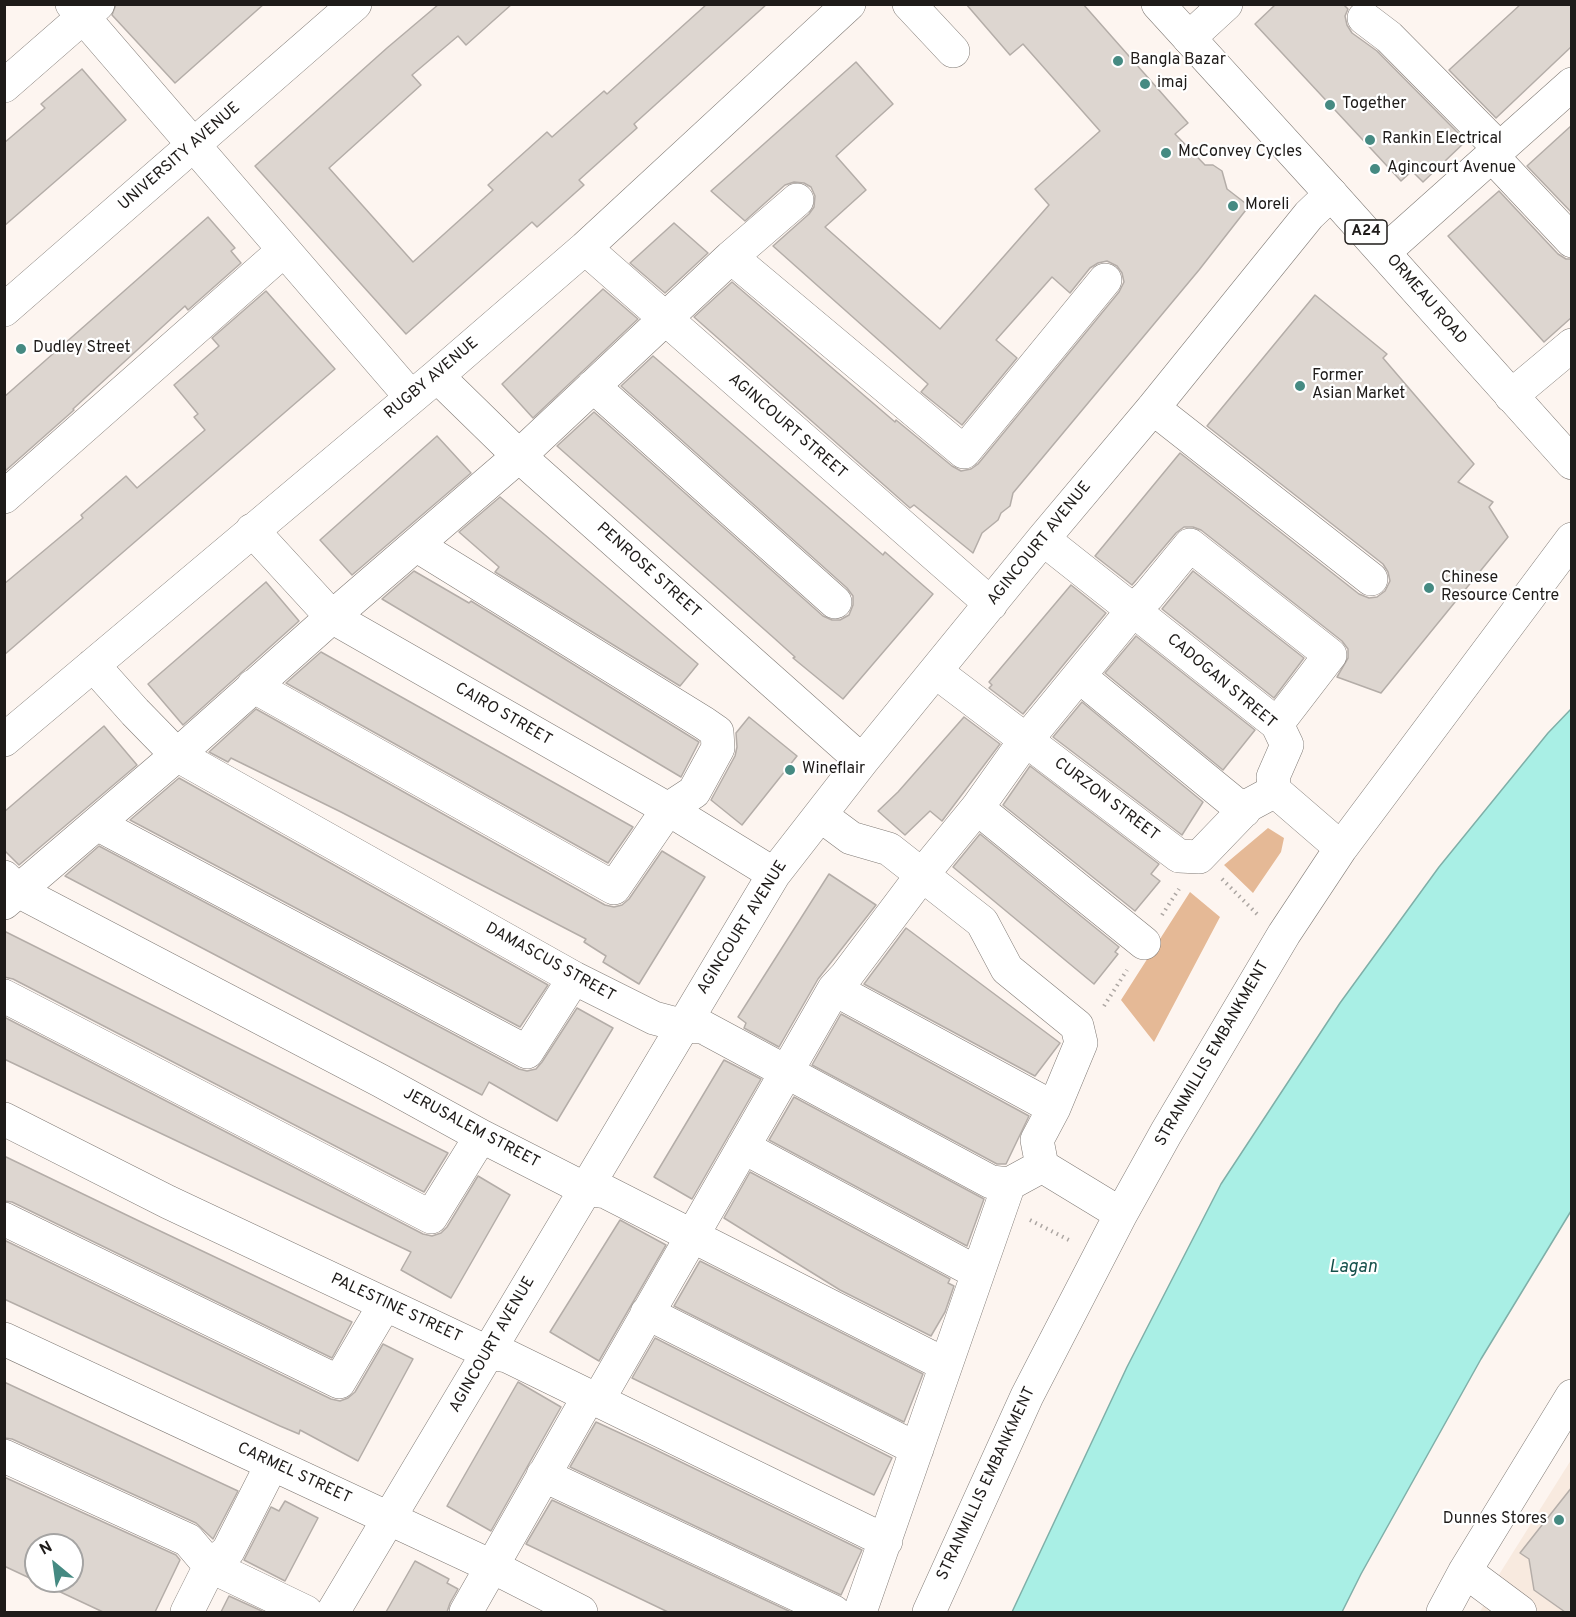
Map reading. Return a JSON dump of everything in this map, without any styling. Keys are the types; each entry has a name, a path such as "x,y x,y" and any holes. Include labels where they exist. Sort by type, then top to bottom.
{"street":[{"name":"UNIVERSITY AVENUE","path":"4,310 355,4"},
{"name":"RUGBY AVENUE","path":"4,740 437,376 585,248 849,4"},
{"path":"909,4 953,51"},
{"name":"ORMEAU ROAD","path":"1158,4 1572,463"},
{"path":"1189,38 1226,4"},
{"path":"4,86 85,9 193,146 411,398"},
{"path":"1364,9 1569,232"},
{"path":"1384,252 1572,84"},
{"name":"AGINCOURT AVENUE","path":"333,1612 774,874 1043,539 1153,408 1309,215 1331,194"},
{"path":"9,890 97,824 519,456 731,257 797,200"},
{"name":"AGINCOURT STREET","path":"585,248 991,604"},
{"path":"4,497 284,251"},
{"path":"731,257 964,452 1105,280"},
{"path":"1511,396 1572,345"},
{"name":"PENROSE STREET","path":"437,376 519,456 862,762"},
{"path":"593,386 835,602"},
{"path":"1153,408 1371,579"},
{"name":"CAIRO STREET","path":"252,530 332,617 668,809 774,874"},
{"name":"CADOGAN STREET","path":"1043,539 1277,724 1287,745 1273,777 1275,791"},
{"name":"STRANMILLIS EMBANKMENT","path":"929,1612 1028,1396 1121,1214 1166,1133 1284,934 1341,848 1572,539"},
{"path":"253,686 614,888 668,809 694,792 718,748 717,732 416,545"},
{"path":"466,1612 543,1475 647,1314 834,988 846,976 922,875 977,808 1027,740 1133,610 1148,596 1190,545 1330,655 1277,724"},
{"name":"DAMASCUS STREET","path":"93,665 177,755 574,978 654,1018 684,1026 703,1027 991,1182 1006,1195"},
{"name":"CURZON STREET","path":"936,672 1179,856 1199,857"},
{"path":"1079,676 1244,811"},
{"path":"1199,857 1249,805 1275,791 1341,848"},
{"path":"977,808 1144,943"},
{"path":"820,815 851,838 889,849 982,922 1008,969 1077,1026 1081,1042 1054,1108 1037,1140 1042,1166 1121,1214"},
{"path":"97,824 527,1052 574,978"},
{"name":"JERUSALEM STREET","path":"9,890 381,1081 481,1136 585,1189 606,1192 946,1365"},
{"path":"834,988 1054,1108"},
{"path":"4,996 431,1217 481,1136"},
{"name":"PALESTINE STREET","path":"4,1119 168,1202 487,1352 507,1356 886,1541"},
{"path":"743,1147 978,1273"},
{"path":"860,1612 1006,1195 1042,1166"},
{"path":"4,1219 339,1382 385,1304"},
{"path":"647,1314 917,1449"},
{"name":"CARMEL STREET","path":"4,1339 491,1566 581,1612"},
{"path":"1443,1612 1465,1571 1572,1396"},
{"path":"4,1456 188,1540 210,1566 306,1612"},
{"path":"187,1612 210,1566 228,1551 272,1464"},
{"path":"543,1475 834,1612"},
{"path":"1465,1571 1520,1612"}],"path":[{"path":"1199,857 1252,910"},
{"path":"1006,1195 1072,1242"}],"shaded area":[{"path":"1268,828 1284,838 1281,852 1253,893 1224,865"},
{"path":"1190,892 1220,917 1154,1042 1121,1000"},
{"path":"1571,1460 1571,1612 1480,1612 1500,1573"}],"water":[{"name":"Lagan","path":"1571,709 1571,1211 1481,1359 1342,1612 1012,1612 1127,1367 1221,1184 1340,1003 1439,867 1548,733"}],"building":[{"path":"116,4 264,4 175,83 112,15"},
{"path":"439,4 512,4 466,45 458,36 412,75 421,85 329,168 413,262 493,190 488,185 547,132 552,137 604,91 607,94 707,4 767,4 634,124 637,128 579,180 584,185 537,227 532,222 406,334 255,166"},
{"path":"966,4 1083,4 1188,123 1175,134 1205,165 1213,165 1222,171 1227,189 1249,206 1199,270 1013,493 1010,506 982,533 973,553 914,505 910,508 694,317 732,282 895,422 896,420 952,466 961,471 971,469 978,464 1119,292 1124,282 1117,266 1107,261 1098,263 1090,268 1070,293 1052,277 996,340 1017,358 962,425 921,392 928,384 773,246 814,207 815,196 811,187 804,183 794,182 785,185 745,221 711,191 856,62 893,104 836,156 866,190 825,227 940,329 1049,205 1035,189 1100,131 1023,44 1010,55"},
{"path":"1276,4 1343,4 1348,9 1345,16 1352,33 1377,51 1466,141 1423,182 1412,171 1401,181 1255,24"},
{"path":"1521,4 1572,4 1572,46 1496,118 1449,70"},
{"path":"82,69 126,120 4,226 4,143 45,108 41,104"},
{"path":"1572,125 1572,213 1527,166"},
{"path":"1499,191 1558,254 1566,259 1572,259 1572,317 1544,342 1448,236"},
{"path":"208,217 235,248 231,251 241,263 188,310 185,306 4,472 4,397"},
{"path":"674,223 708,253 665,293 630,263"},
{"path":"603,289 638,319 533,418 502,384"},
{"path":"266,291 335,369 4,655 4,584 83,518 81,515 126,476 137,488 205,430 194,417 198,414 174,385 219,346 212,338"},
{"path":"1315,295 1387,354 1383,358 1474,464 1458,482 1493,502 1489,507 1508,537 1381,693 1337,677 1348,658 1348,649 1342,641 1201,530 1184,527 1176,533 1132,585 1095,556 1180,453 1359,594 1369,598 1377,597 1385,591 1390,581 1383,564 1207,426"},
{"path":"653,356 883,555 885,552 933,594 843,699 793,658 795,657 557,446 594,412 823,616 832,620 840,620 849,615 853,605 853,596 847,588 621,386"},
{"path":"437,436 471,473 352,575 320,540"},
{"path":"500,497 698,664 680,686 495,572 499,567 459,532"},
{"path":"414,571 469,603 471,601 699,742 681,777 382,599"},
{"path":"1193,571 1304,658 1274,698 1162,609"},
{"path":"266,582 299,621 183,725 148,684"},
{"path":"1071,585 1106,613 1023,714 989,688 992,685 989,682"},
{"path":"1136,636 1255,730 1223,770 1105,673"},
{"path":"321,652 633,827 608,863 286,683"},
{"path":"1082,702 1203,802 1182,835 1053,737"},
{"path":"256,709 605,905 614,907 622,905 629,899 662,851 705,877 639,984 603,962 606,956 584,942 586,939 341,812 231,758 228,762 209,752"},
{"path":"749,717 797,756 742,825 711,800 735,756 736,733"},
{"path":"964,717 1000,744 942,821 930,811 905,835 878,811 898,792"},
{"path":"104,726 137,765 19,865 4,850 4,812"},
{"path":"1030,766 1159,864 1151,874 1160,881 1135,911 1003,805"},
{"path":"179,778 548,985 520,1027 130,820"},
{"path":"980,834 1119,947 1115,952 1118,954 1094,984 953,867"},
{"path":"99,846 519,1069 527,1071 536,1069 577,1008 613,1028 557,1121 489,1082 482,1095 65,876"},
{"path":"829,874 876,905 818,979 779,1047 744,1028 746,1023 738,1017"},
{"path":"906,928 1060,1043 1035,1076 864,984"},
{"path":"4,931 448,1153 424,1192 13,979 4,977"},
{"path":"841,1014 1029,1116 1006,1164 997,1164 812,1065"},
{"path":"4,1017 423,1234 432,1236 441,1233 447,1227 478,1176 510,1195 451,1298 401,1270 411,1252 4,1059"},
{"path":"724,1060 761,1079 692,1199 654,1177"},
{"path":"794,1097 984,1199 967,1246 769,1140"},
{"path":"4,1156 352,1322 332,1358 12,1202 4,1201"},
{"path":"750,1172 950,1279 948,1283 954,1286 945,1312 931,1336 840,1290 724,1218"},
{"path":"620,1220 666,1245 599,1361 550,1332"},
{"path":"4,1240 331,1399 340,1401 355,1392 383,1344 413,1359 358,1461 300,1430 299,1434 280,1426 4,1299"},
{"path":"700,1261 923,1374 904,1422 674,1306"},
{"path":"655,1338 892,1458 874,1495 632,1378"},
{"path":"4,1382 238,1491 213,1539 196,1523 12,1439 4,1438"},
{"path":"518,1382 561,1407 491,1531 447,1506"},
{"path":"596,1422 862,1550 841,1595 570,1467"},
{"path":"4,1477 176,1555 180,1560 155,1612 103,1612 63,1593 84,1593 84,1533 24,1533 24,1575 4,1566"},
{"name":"Dunnes Stores","path":"1572,1487 1572,1612 1565,1612 1534,1590 1529,1559 1520,1553"},
{"path":"552,1500 791,1612 668,1612 526,1544"},
{"path":"285,1501 318,1518 285,1581 244,1560 271,1507 279,1511"},
{"path":"415,1561 449,1579 447,1583 458,1589 447,1612 386,1612"},
{"path":"229,1596 264,1612 221,1612"}],"place":[{"name":"Bangla Bazar","path":"1118,61"},
{"name":"imaj","path":"1145,84"},
{"name":"Together","path":"1330,105"},
{"name":"Rankin Electrical","path":"1370,140"},
{"name":"McConvey Cycles","path":"1166,153"},
{"name":"Agincourt Avenue","path":"1375,169"},
{"name":"Moreli","path":"1233,206"},
{"name":"Dudley Street","path":"21,349"},
{"name":"Former Asian Market","path":"1300,386"},
{"name":"Chinese Resource Centre","path":"1429,588"},
{"name":"Wineflair","path":"790,770"},
{"name":"Dunnes Stores","path":"1559,1520"}]}
